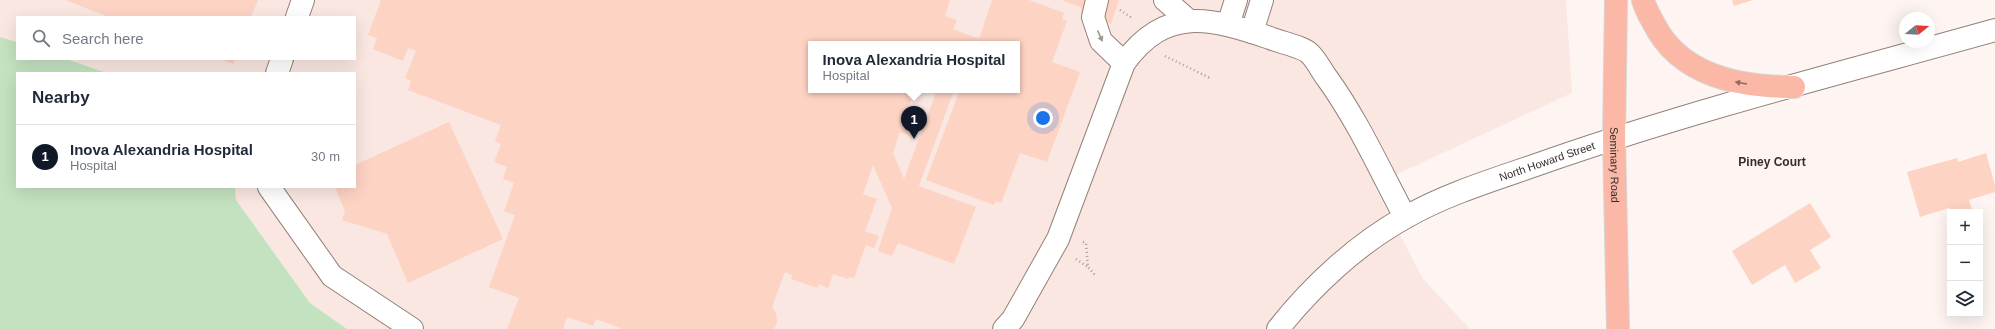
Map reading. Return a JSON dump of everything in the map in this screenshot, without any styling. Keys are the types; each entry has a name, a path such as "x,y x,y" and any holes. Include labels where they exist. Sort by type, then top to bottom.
{"main road":[{"name":"Seminary Road","path":"1616,0 1614,138 1618,329"},
{"path":"1643,0 1660,36 1681,58 1700,70 1731,81 1763,87 1794,87"}],"street":[{"path":"297,16 303,0"},
{"path":"1097,0 1092,17 1101,40 1124,64"},
{"path":"1165,0 1188,20"},
{"path":"1228,25 1236,0"},
{"path":"1252,32 1262,0"},
{"path":"1004,329 1013,319 1058,239 1124,64 1136,47 1149,37 1188,20 1217,22 1252,32 1309,52 1342,99 1405,217"},
{"name":"North Howard Street","path":"1278,329 1290,314 1334,269 1382,232 1405,217 1446,196 1477,184 1614,138 1995,30"},
{"path":"277,72 282,60"},
{"path":"271,188 332,276 412,329"}],"path":[{"path":"1078,240 1086,243 1088,267"},
{"path":"1075,258 1088,267 1095,275"}],"shaded area":[{"path":"0,0 1566,0 1572,93 1374,185 1423,279 1470,329 347,329 310,303 236,200 235,188 356,188 356,72 104,72 69,60 356,60 356,16 16,16 16,42 0,37"}],"green space":[{"path":"0,37 16,42 16,60 69,60 104,72 16,72 16,188 235,188 236,200 310,303 347,329 0,329"}],"building":[{"path":"65,0 258,0 251,16 106,16"},
{"path":"381,0 950,0 945,16 957,20 953,29 979,39 992,0 1029,0 1064,13 1062,19 1067,21 1052,62 1080,72 1047,162 1020,153 1001,203 996,201 994,205 926,180 959,93 1020,93 1020,41 808,41 808,93 914,93 902,124 916,130 913,137 900,132 893,153 904,179 936,93 953,93 919,186 976,207 954,264 898,243 892,256 878,251 892,208 873,165 863,194 877,199 865,231 879,236 874,248 866,245 854,278 849,277 848,279 833,274 828,288 819,284 817,288 791,279 792,275 785,272 772,307 776,313 777,322 774,329 623,329 596,319 593,326 567,317 563,329 507,329 519,298 489,287 515,215 504,211 514,183 503,179 507,167 494,162 501,144 495,141 501,125 408,90 411,81 405,78 416,51 408,48 403,61 373,49 377,38 368,35"},
{"path":"1062,0 1119,0 1111,24 1081,12 1082,8"},
{"path":"1732,0 1753,0 1734,6"},
{"path":"222,60 235,60 233,64"},
{"path":"449,122 503,239 408,283 387,234 342,220 345,211 335,188 356,188 356,165"},
{"path":"1986,153 1995,185 1995,192 1969,200 1972,209 1949,208 1920,217 1907,172 1957,158 1958,162"},
{"path":"1810,203 1831,237 1810,250 1821,268 1795,283 1785,265 1752,285 1732,251"}],"place":[{"name":"Inova Alexandria Hospital","path":"914,139"}],"district":[{"name":"Piney Court","path":"1772,162"}]}
